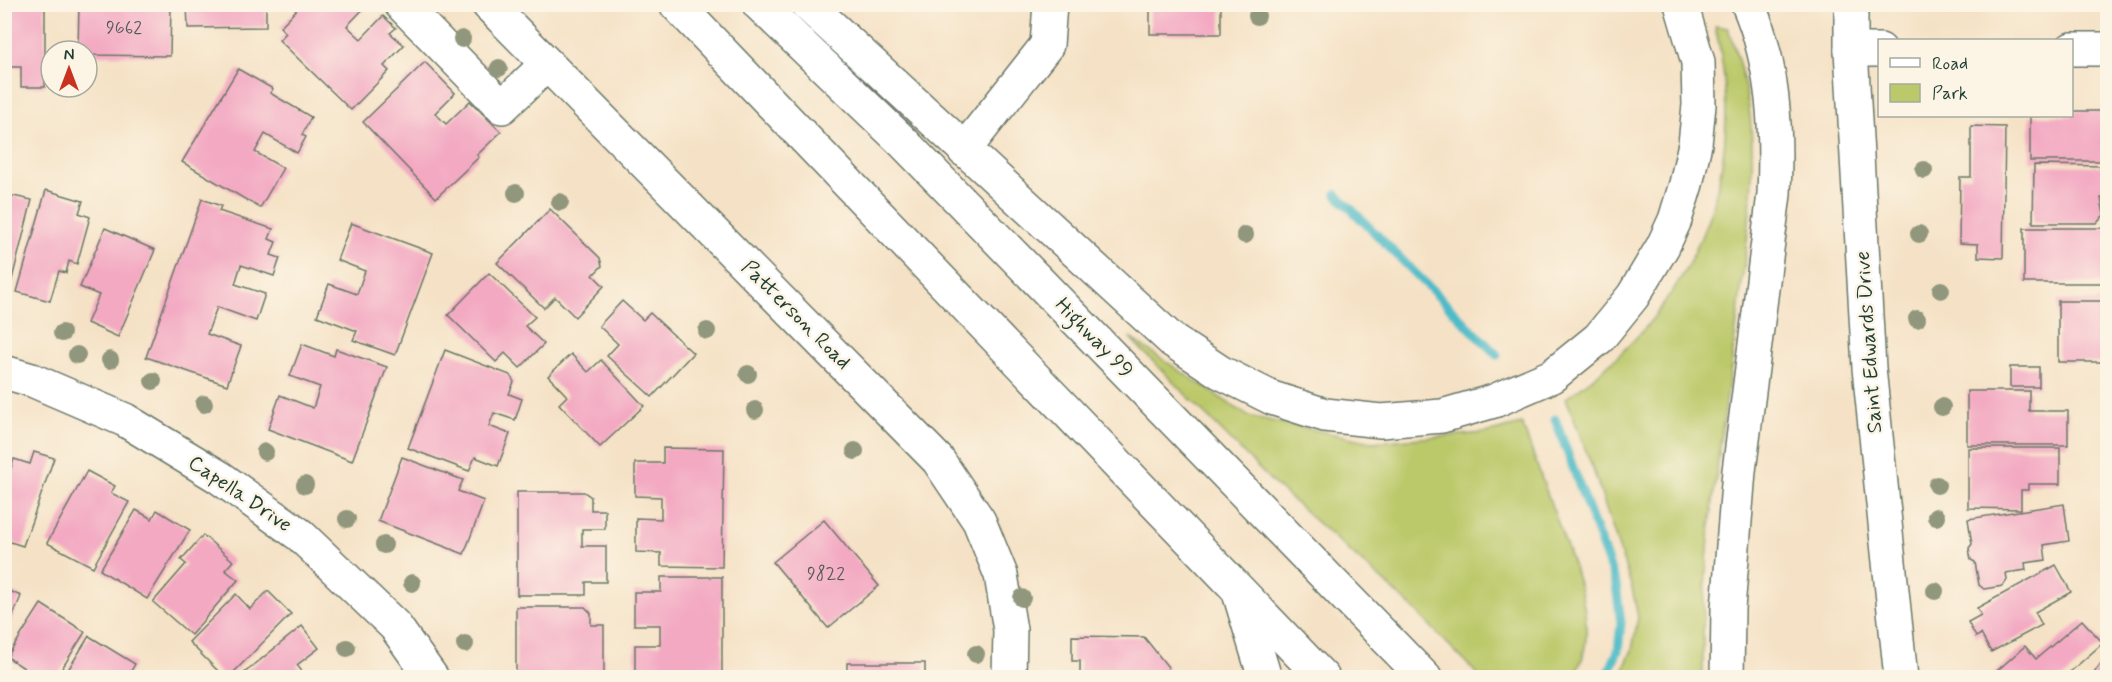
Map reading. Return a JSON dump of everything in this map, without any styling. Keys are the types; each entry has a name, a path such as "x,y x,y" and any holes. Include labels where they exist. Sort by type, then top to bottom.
{"main road":[{"path":"401,4 502,107 547,64"},
{"name":"Patterson Road","path":"488,4 938,460 979,521 1000,575 1010,630 1009,678"},
{"path":"676,4 1323,678"},
{"name":"Highway 99","path":"759,4 903,142 1425,678"},
{"path":"807,4 1173,341 1220,372 1272,398 1325,415 1381,421 1442,416 1494,401 1552,376 1599,338 1633,296 1663,246 1675,220 1695,144 1699,105 1698,62 1681,4"},
{"path":"964,150 1047,45 1050,4"},
{"path":"1727,678 1728,609 1739,471 1774,195 1776,158 1774,115 1767,66 1748,4"},
{"name":"Saint Edwards Drive","path":"1851,4 1865,50 1869,368 1901,678"},
{"path":"2073,49 2108,49"},
{"name":"Capella Drive","path":"4,372 32,380 125,420 219,477 300,534 395,626 432,678"},
{"path":"1238,588 1266,678"}],"green space":[{"path":"1715,26 1728,28 1748,100 1752,176 1746,253 1708,546 1703,677 1620,677 1632,650 1638,617 1632,588 1594,472 1566,398 1610,363 1648,324 1678,282 1702,236 1717,187 1725,136 1724,82"},
{"path":"1129,337 1248,416 1372,442 1486,433 1522,424 1569,553 1582,596 1586,618 1586,639 1582,659 1573,677 1480,677 1411,606 1272,482"}],"building":[{"path":"4,4 45,4 45,39 39,39 39,87 21,87 21,67 4,67"},
{"path":"79,4 171,4 170,56 99,55 99,39 78,39"},
{"path":"187,4 266,4 266,27 188,28"},
{"path":"302,4 368,4 347,26 361,39 383,16 396,28 390,33 404,45 384,66 389,71 351,110 279,40 286,33 280,27"},
{"path":"1150,4 1221,4 1221,34 1150,34"},
{"path":"425,62 455,93 435,113 446,124 470,101 501,132 477,155 479,157 436,198 363,122"},
{"path":"238,69 273,89 270,93 311,117 302,135 306,137 297,153 265,134 255,152 283,168 260,208 182,162"},
{"path":"2073,111 2108,111 2108,161 2030,161 2030,117 2073,117"},
{"path":"1971,126 2005,127 2003,258 1978,257 1978,244 1959,243 1960,177 1971,177"},
{"path":"2034,165 2108,166 2108,198 2101,198 2104,215 2097,223 2033,223"},
{"path":"46,190 83,201 79,213 90,217 77,264 69,261 66,273 59,271 50,301 17,292"},
{"path":"4,194 32,200 8,295 4,294"},
{"path":"202,199 221,206 219,211 273,229 269,239 276,242 271,255 280,258 274,276 241,265 235,284 265,294 256,321 217,307 207,334 241,346 227,385 146,357"},
{"path":"550,209 600,258 602,266 593,275 604,286 575,317 555,297 544,308 497,263"},
{"path":"351,223 433,253 395,355 353,340 357,331 317,316 329,284 357,294 365,271 337,260"},
{"path":"105,228 155,250 118,337 87,323 99,295 80,287"},
{"path":"2024,228 2108,228 2108,283 2024,283"},
{"path":"489,273 535,317 525,326 544,344 520,368 505,353 496,362 448,315"},
{"path":"622,301 643,320 650,313 693,353 652,397 607,356 618,344 599,326"},
{"path":"2058,301 2103,301 2103,362 2058,362"},
{"path":"302,344 334,356 336,349 387,367 352,461 268,429 280,395 313,408 320,387 290,376"},
{"path":"445,350 510,375 514,382 509,394 522,399 515,420 494,413 489,426 510,434 498,466 475,457 469,471 408,448"},
{"path":"571,354 588,372 601,360 644,406 600,447 559,404 567,396 548,376"},
{"path":"2010,367 2039,367 2039,387 2010,387"},
{"path":"1967,391 2029,391 2029,411 2068,411 2068,445 1967,445"},
{"path":"663,448 724,449 722,567 661,566 661,553 636,552 636,518 661,519 661,497 635,496 635,463 663,463"},
{"path":"1968,448 2060,448 2060,484 2028,484 2028,490 2021,490 2021,509 1968,508"},
{"path":"34,452 54,458 23,546 4,540 4,473 9,474 14,459 30,464"},
{"path":"402,457 463,480 458,491 484,501 464,554 378,521"},
{"path":"87,471 115,486 111,493 129,502 93,567 47,543"},
{"path":"517,492 584,492 591,497 591,510 605,510 605,529 582,529 582,546 606,546 606,582 586,582 586,595 517,595"},
{"path":"2064,504 2069,541 2044,545 2046,560 2025,563 2026,570 2006,573 2007,580 2003,586 1984,589 1979,585 1975,562 1971,560 1969,548 1972,544 1968,519"},
{"path":"136,510 152,519 157,510 190,530 147,599 100,570"},
{"path":"824,520 879,586 828,628 773,562"},
{"path":"203,535 233,561 225,570 238,580 191,635 153,602 186,564 181,560"},
{"path":"2056,565 2071,592 2035,612 2042,625 1991,652 1981,634 1976,637 1968,622 1981,615 1977,608"},
{"path":"661,577 722,577 722,678 635,678 635,645 660,645 660,625 634,625 634,592 661,592"},
{"path":"5,589 21,596 5,636"},
{"path":"268,591 291,614 228,678 225,678 189,642 236,594 250,609"},
{"path":"41,604 85,632 56,678 18,678 24,668 7,657"},
{"path":"516,607 585,607 591,613 591,625 604,625 604,678 516,678"},
{"path":"2082,620 2103,643 2063,678 1989,678 2025,646 2036,659"},
{"path":"302,626 319,648 297,665 307,678 238,678"},
{"path":"89,636 135,664 127,678 63,678"},
{"path":"1072,636 1144,637 1168,667 1168,678 1080,678 1080,661 1072,661"},
{"path":"2108,654 2108,678 2090,678"},
{"path":"847,663 925,663 925,678 847,678"}],"waterway":[{"path":"1336,194 1497,355"},
{"path":"1555,419 1616,584 1621,623 1618,651 1606,678"}]}
